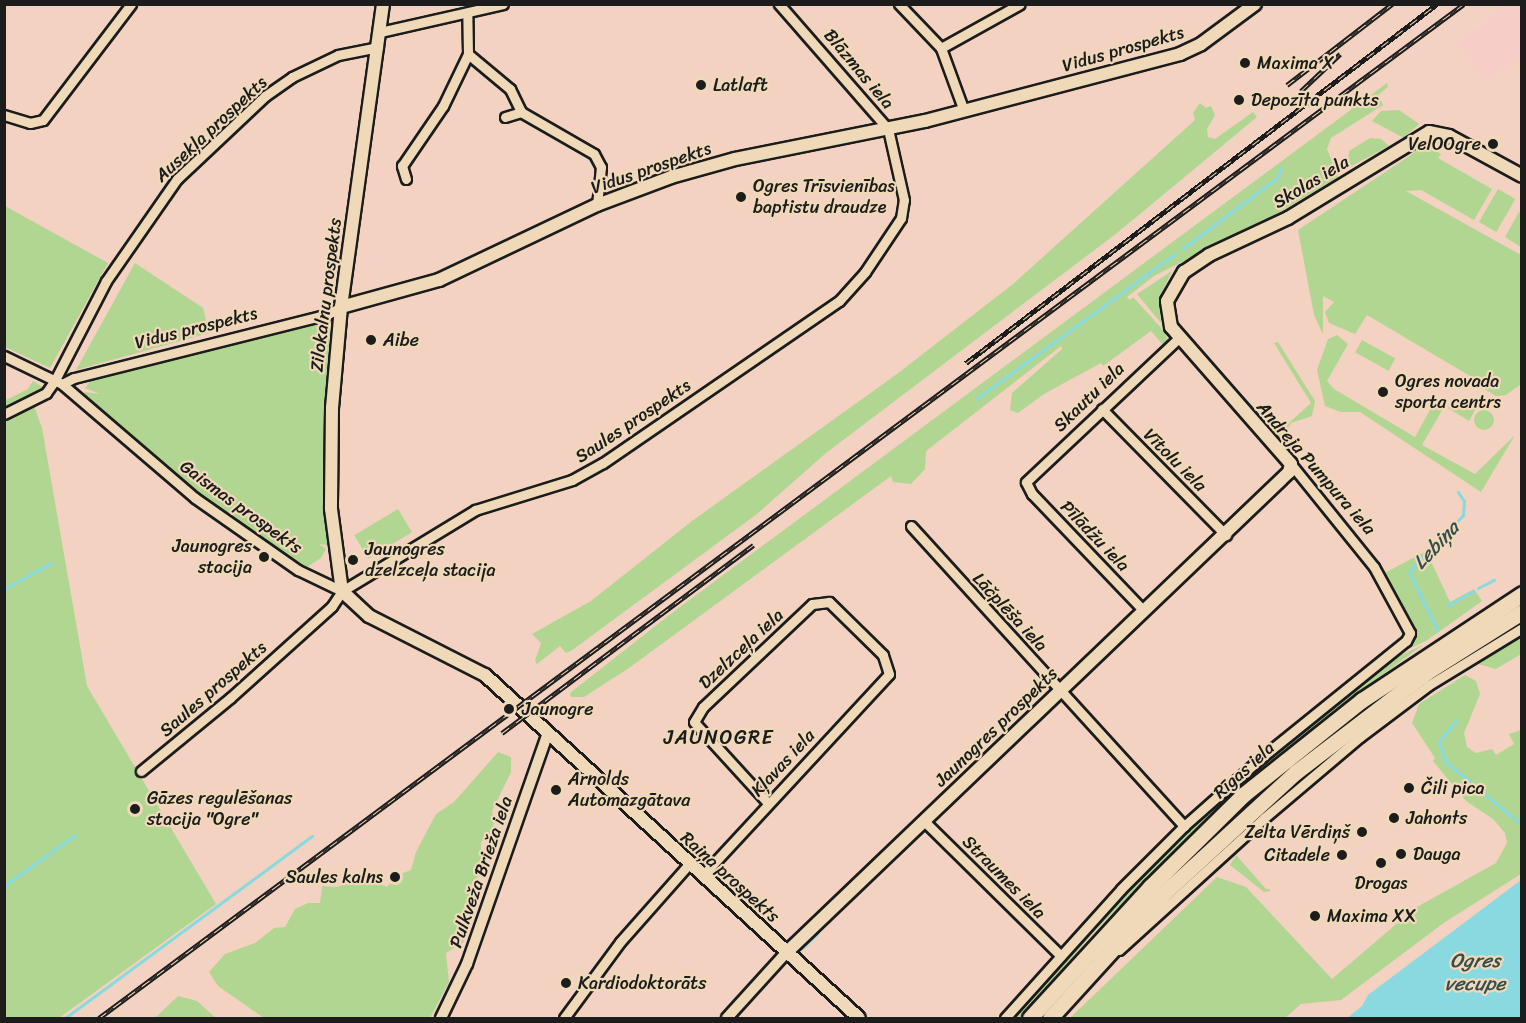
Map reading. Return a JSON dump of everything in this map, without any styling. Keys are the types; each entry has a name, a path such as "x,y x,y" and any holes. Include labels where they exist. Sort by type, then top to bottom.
{"highway":[{"name":"Rīgas iela","path":"1050,1018 1084,971 1188,849 1284,760 1422,657 1521,594"},
{"name":"Rīgas iela","path":"1029,1018 1084,971 1161,896 1296,772 1427,672 1521,612"}],"main road":[{"name":"Zilokalnu prospekts","path":"342,591 334,551 330,465 340,307 383,4"},
{"name":"Vidus prospekts","path":"340,307 448,277 597,205 671,177 735,159 888,129 964,111 1180,54 1201,44 1255,4"},
{"name":"Skolas iela","path":"1178,339 1168,318 1167,301 1184,272 1209,255 1288,218 1429,132 1449,135 1521,176"},
{"name":"Andreja Pumpura iela","path":"1178,339 1291,464"},
{"name":"Jaunogres prospekts","path":"786,953 1060,690 1282,482 1291,464"},
{"name":"Gaismas prospekts","path":"342,591 369,616 470,666"},
{"name":"Raiņa prospekts","path":"470,666 501,688 547,735 859,1018"}],"street":[{"path":"380,32 467,15 503,4"},
{"name":"Blāzmas iela","path":"779,4 888,129"},
{"path":"899,4 941,48 964,111"},
{"path":"941,48 1020,4"},
{"path":"4,116 30,123 43,120 130,5"},
{"path":"406,179 402,166 443,106 468,54 467,15"},
{"name":"Ausekļa prospekts","path":"59,382 106,281 177,179 265,96 292,77 338,55 378,47"},
{"path":"468,54 510,89 521,112 594,154 601,167 597,205"},
{"path":"505,117 521,112"},
{"name":"Saules prospekts","path":"141,771 230,698 332,606 342,591 475,510 586,473 839,301 865,272 901,218 904,200 888,129"},
{"name":"Vidus prospekts","path":"59,382 328,314 340,307"},
{"name":"Skautu iela","path":"1026,482 1178,339"},
{"name":"Gaismas prospekts","path":"4,356 59,382 195,498 298,570 342,591"},
{"path":"4,414 46,393 59,382"},
{"name":"Vītolu iela","path":"1102,409 1226,535"},
{"name":"Andreja Pumpura iela","path":"1291,464 1357,542 1410,633"},
{"name":"Pīlādžu iela","path":"1026,482 1032,494 1144,611"},
{"name":"Lāčplēša iela","path":"911,526 1184,826"},
{"name":"Dzelzceļa iela","path":"768,803 697,727 694,722 703,707 812,604 821,601 829,602 883,655 889,674"},
{"path":"1084,971 1124,947 1264,818 1351,744 1429,686 1521,628"},
{"name":"Rīgas iela","path":"1005,1018 1184,826 1262,757 1406,641 1410,633"},
{"name":"Kļavas iela","path":"702,876 889,674"},
{"name":"Pulkveža Brieža iela","path":"441,1018 467,964 547,735"},
{"name":"Straumes iela","path":"924,821 1061,956"},
{"path":"564,1018 624,937 689,864"},
{"name":"Jaunogres prospekts","path":"727,1018 786,953"}],"shaded area":[{"path":"1509,5 1521,5 1521,57 1486,83 1456,43"}],"green space":[{"path":"1387,83 1388,87 1378,95 1383,105 1331,138 1327,149 1338,177 1270,218 1154,276 1127,297 1130,300 1133,297 1164,331 1168,340 1164,346 1151,331 1103,366 1101,363 1044,394 1018,413 1010,410 1012,393 1062,349 1061,346 926,451 925,469 911,484 893,482 891,476 629,668 584,697 571,697 570,693 672,613"},
{"path":"1200,103 1206,108 1211,106 1215,115 1207,129 1208,137 1215,139 1253,112 1257,117 1117,233 826,453 757,514 571,651 566,653 560,646 537,664 535,661 541,643 532,634 591,601 692,521 897,374 1013,284 1195,120 1193,113"},
{"path":"1399,110 1419,124 1404,138 1372,121 1381,111"},
{"path":"1370,138 1381,139 1389,146 1348,168 1349,151"},
{"path":"1426,145 1441,154 1438,158 1492,189 1474,220 1421,190 1406,191 1521,255 1521,384 1506,395 1496,396 1469,380 1470,376 1367,315 1355,334 1329,323 1325,312 1334,302 1323,296 1323,334 1314,315 1298,230"},
{"path":"1498,189 1515,199 1496,232 1479,222"},
{"path":"5,206 108,263 50,368 5,347"},
{"path":"1519,212 1521,214 1521,247 1505,237"},
{"path":"135,263 203,308 209,333 76,370"},
{"path":"1172,271 1160,296 1161,323 1137,294"},
{"path":"327,319 332,323 314,328 334,326 325,455 328,540 327,545 319,544 326,549 321,558 307,567 201,498 87,399 84,392 100,394 85,388 91,380 100,377"},
{"path":"1337,335 1348,344 1327,381 1334,389 1415,437 1436,399 1448,400 1422,445 1475,474 1515,435 1481,492 1360,412 1341,412 1325,406 1317,370 1328,339"},
{"path":"1362,340 1395,358 1388,371 1355,352"},
{"path":"1278,342 1315,401 1312,416 1291,423 1281,440 1276,435 1311,403 1274,343"},
{"path":"33,381 49,391 34,406 42,428 87,686 216,904 59,1018 5,1018 4,401 28,389"},
{"path":"1459,398 1477,407 1469,421 1448,408"},
{"path":"1484,410 1491,413 1494,420 1491,427 1484,430 1477,427 1474,420 1477,413"},
{"path":"398,509 412,532 368,558 354,535"},
{"path":"1426,551 1450,602 1474,589 1482,601 1426,641 1399,653 1414,635 1381,575"},
{"path":"1521,637 1521,654 1496,669 1478,664"},
{"path":"1423,645 1333,711 1219,806 1094,932 1019,1018 1009,1018 1164,850 1272,752 1380,665"},
{"path":"1465,675 1476,681 1480,694 1464,733 1467,747 1476,753 1492,749 1496,755 1514,744 1509,734 1521,730 1521,874 1445,922 1341,1000 1301,1004 1285,1018 1070,1018 1217,877 1246,887 1332,979 1415,908 1496,863 1507,843 1505,833 1493,819 1466,801 1433,761 1435,758 1412,723 1419,704"},
{"path":"498,752 511,757 511,772 492,811 494,823 490,834 481,842 481,873 472,884 475,894 470,900 468,921 460,928 464,942 446,953 449,982 430,1018 264,1018 218,986 209,972 225,954 255,943 274,928 285,927 295,909 308,903 320,903 322,886 337,887 365,877 387,887 395,876 411,870 416,852 436,814 454,802"},
{"path":"1236,855 1270,891 1264,892 1230,865"},
{"path":"178,996 197,1001 216,1018 155,1018"}],"water":[{"name":"Ogres vecupe","path":"1521,880 1521,1018 1347,1018 1362,1006 1368,995"}],"waterway":[{"path":"1182,249 1278,177 1280,167"},
{"path":"976,399 1175,254"},
{"path":"1230,386 1245,400"},
{"path":"1246,401 1264,421"},
{"name":"Lebiņa","path":"1437,630 1409,572 1463,515 1464,501 1458,492"},
{"path":"4,589 51,563"},
{"path":"1478,588 1494,580"},
{"path":"1448,605 1473,591"},
{"name":"Lebiņa","path":"1456,720 1439,742 1445,761 1522,825"},
{"path":"4,886 75,835"},
{"path":"65,1018 312,836"},
{"path":"802,948 817,934"}],"railway":[{"path":"1287,85 1392,4"},
{"path":"966,363 1437,4"},
{"path":"99,1018 1464,4"},
{"path":"1301,91 1340,54"},
{"path":"502,733 753,545"}],"place":[{"name":"Maxima X","path":"1245,63"},
{"name":"Latlaft","path":"701,85"},
{"name":"Depozīta punkts","path":"1239,100"},
{"name":"VelOOgre","path":"1493,144"},
{"name":"Ogres Trīsvienības baptistu draudze","path":"741,197"},
{"name":"Aibe","path":"371,340"},
{"name":"Ogres novada sporta centrs","path":"1383,392"},
{"name":"Jaunogres stacija","path":"264,557"},
{"name":"Jaunogres dzelzceļa stacija","path":"353,560"},
{"name":"Jaunogre","path":"509,709"},
{"name":"Čili pica","path":"1409,788"},
{"name":"Arnolds Automazgātava","path":"556,790"},
{"name":"Gāzes regulēšanas stacija \"Ogre\"","path":"135,809"},
{"name":"Jahonts","path":"1394,818"},
{"name":"Zelta Vērdiņš","path":"1362,832"},
{"name":"Dauga","path":"1401,854"},
{"name":"Citadele","path":"1342,855"},
{"name":"Drogas","path":"1381,863"},
{"name":"Saules kalns","path":"395,877"},
{"name":"Maxima XX","path":"1315,916"},
{"name":"Kardiodoktorāts","path":"566,983"}],"district":[{"name":"JAUNOGRE","path":"719,737"}]}
